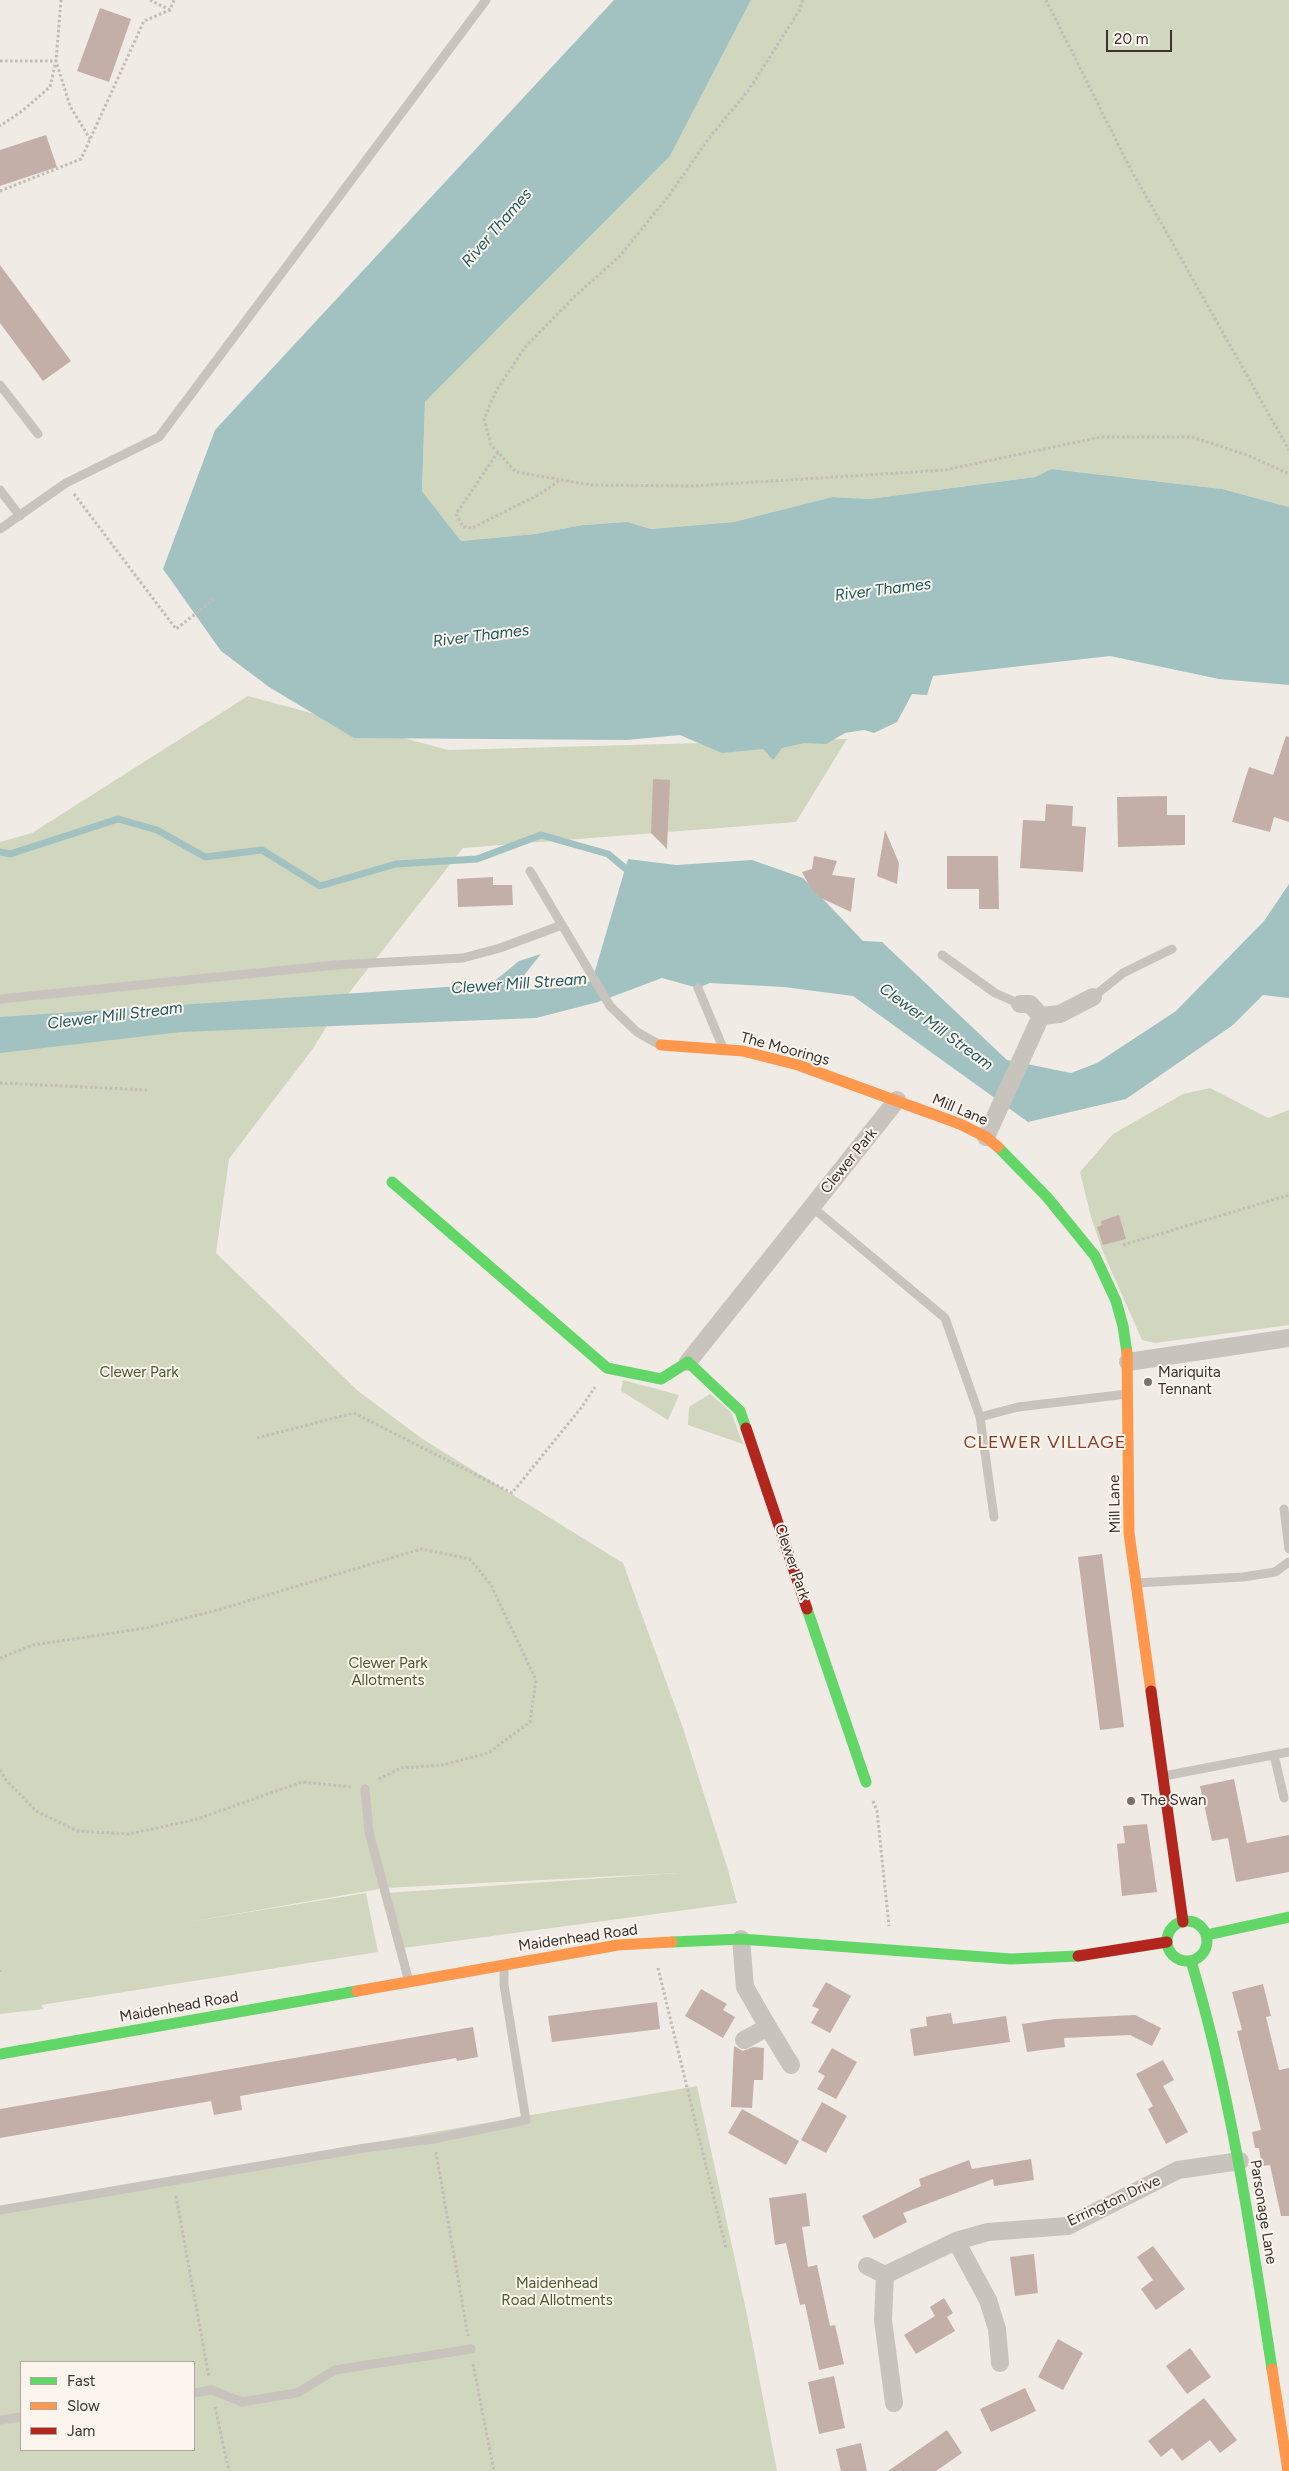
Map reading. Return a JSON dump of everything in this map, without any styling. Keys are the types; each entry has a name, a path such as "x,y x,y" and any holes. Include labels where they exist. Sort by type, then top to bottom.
{"street":[{"path":"1041,1016 1060,1014 1093,997"},
{"path":"1020,1004 1030,1004 1041,1016"},
{"path":"986,1137 1041,1016"},
{"name":"The Moorings","path":"660,1045 743,1050 798,1065 897,1100"},
{"name":"Mill Lane","path":"897,1100 960,1124 986,1137 1047,1196 1095,1256 1116,1302 1123,1326 1130,1394 1129,1533 1183,1922"},
{"name":"Clewer Park","path":"392,1182 606,1368 662,1379 688,1362 897,1100"},
{"path":"1128,1362 1289,1338"},
{"name":"Clewer Park","path":"688,1362 740,1411 866,1782"},
{"path":"1206,1935 1289,1917"},
{"path":"1183,1922 1196,1924 1206,1935 1207,1942 1204,1952 1200,1957 1190,1961 1184,1961 1174,1956 1167,1942 1171,1929 1183,1922"},
{"path":"742,1939 745,1987 791,2065"},
{"name":"Maidenhead Road","path":"0,2054 618,1945 742,1939 1011,1959 1090,1955 1167,1942"},
{"name":"Parsonage Lane","path":"1190,1961 1202,1994 1240,2161 1288,2471"},
{"path":"744,2040 768,2027"},
{"name":"Errington Drive","path":"885,2275 956,2241 988,2232 1068,2226 1178,2170 1240,2161"},
{"path":"956,2241 988,2300 997,2329 1000,2363"},
{"path":"867,2266 885,2275 884,2320 894,2403"}],"lane":[{"path":"0,529 66,484 159,437 486,0"},
{"path":"0,384 38,434"},
{"path":"0,490 20,516"},
{"path":"530,871 610,1006 637,1032 660,1045"},
{"path":"0,999 336,965 463,958 500,948 562,925"},
{"path":"1093,997 1123,973 1172,949"},
{"path":"942,955 994,993 1020,1004"},
{"path":"698,988 724,1048"},
{"path":"812,1207 945,1318 980,1417 994,1517"},
{"path":"980,1417 1018,1408 1130,1394"},
{"path":"1284,1509 1289,1549"},
{"path":"1136,1583 1243,1577 1275,1572 1289,1562"},
{"path":"1162,1776 1289,1752"},
{"path":"1274,1754 1284,1798"},
{"path":"365,1789 369,1832 409,1981"},
{"path":"0,2210 365,2148 433,2139 526,2120 504,1986 504,1964"},
{"path":"195,2393 212,2390 242,2402 297,2393 335,2370 471,2349"},
{"path":"0,2420 20,2417"}],"path":[{"path":"0,126 22,111 50,87 56,61 61,0"},
{"path":"150,0 170,10"},
{"path":"0,191 82,159 144,21 170,10 174,0"},
{"path":"803,0 799,11 748,91 709,138 670,194 620,256 575,296 525,347 496,390 484,419 491,445 516,472 592,485 693,486 945,470 1101,437 1192,437 1247,455 1289,474"},
{"path":"1046,0 1129,166 1289,450"},
{"path":"0,61 56,61"},
{"path":"56,61 70,106 90,139"},
{"path":"498,452 456,514 463,527 472,528 540,494 560,480"},
{"path":"66,484 176,629 216,598"},
{"path":"0,1084 148,1090"},
{"path":"1123,1245 1289,1195"},
{"path":"257,1438 354,1413 512,1492 582,1408 606,1368"},
{"path":"0,1658 33,1645 146,1628 221,1609 421,1549 470,1559 491,1585 536,1680 530,1722 488,1752 442,1765 401,1768 380,1778 365,1789 339,1784 302,1782 194,1820 129,1834 77,1831 36,1811 6,1780 0,1770"},
{"path":"866,1782 876,1811 889,1928"},
{"path":"652,1943 726,2248"},
{"path":"433,2139 494,2471"},
{"path":"174,2180 212,2390 229,2471"}],"green space":[{"path":"751,0 1289,0 1289,507 1222,489 1053,469 1035,477 869,499 832,497 734,522 651,529 627,522 583,525 535,534 461,541 422,491 425,402 670,156"},
{"name":"Clewer Park Allotments","path":"248,696 448,750 847,739 796,822 463,848 341,1003 314,1047 229,1159 216,1253 358,1391 421,1438 623,1563 683,1728 737,1903 403,1948 386,1893 678,1873 385,1888 183,1923 366,1893 378,1952 41,2005 44,2009 0,2014 0,842 32,833"},
{"path":"1210,1088 1268,1118 1289,1110 1289,1325 1155,1343 1142,1340 1103,1252 1091,1217 1080,1172 1113,1134 1183,1094"},
{"path":"623,1380 679,1395 668,1420 621,1391"},
{"path":"710,1394 731,1412 743,1444 688,1425 689,1407"},
{"name":"Maidenhead Road Allotments","path":"697,2086 747,2315 777,2471 0,2471 0,2208"}],"water":[{"name":"River Thames","path":"614,0 751,0 670,156 425,402 422,491 461,541 535,534 583,525 627,522 651,529 734,522 832,497 869,499 1035,477 1052,469 1222,489 1289,507 1289,685 1219,679 1110,656 933,676 927,695 912,694 897,722 874,733 864,730 845,733 826,744 804,743 782,748 773,760 763,749 722,753 680,735 626,740 354,738 269,687 221,651 163,569 215,430"},
{"name":"Clewer Mill Stream","path":"628,859 676,865 752,860 803,878 863,941 882,942 1007,1060 1071,1073 1097,1063 1176,1011 1264,921 1289,884 1289,998 1263,995 1233,1025 1126,1099 1028,1122 853,996 784,987 710,983 698,988 662,978 598,1002 536,1018 181,1032 0,1053 0,1017 491,984 519,961 541,954 525,974 518,990 559,988 592,981"}],"building":[{"path":"100,8 131,19 109,82 77,71"},
{"path":"46,135 57,167 0,186 0,150"},
{"path":"0,265 71,361 43,381 0,323"},
{"path":"1286,736 1289,737 1289,822 1274,817 1270,832 1232,822 1249,767 1273,775"},
{"path":"653,779 670,780 667,849 651,833"},
{"path":"1167,796 1167,815 1185,815 1185,845 1118,847 1117,797"},
{"path":"1046,804 1073,806 1072,826 1086,827 1083,872 1020,868 1023,820 1045,821"},
{"path":"885,830 899,863 897,884 877,876"},
{"path":"814,856 837,861 832,875 855,878 851,912 821,898 810,887 802,872 812,869"},
{"path":"947,856 998,856 999,909 979,909 979,889 947,889"},
{"path":"493,877 493,885 512,885 513,905 458,907 457,879"},
{"path":"1119,1215 1126,1239 1103,1245 1097,1227 1102,1225 1101,1221"},
{"path":"1102,1554 1124,1727 1100,1730 1078,1557"},
{"path":"1234,1779 1247,1843 1289,1835 1289,1872 1236,1882 1228,1838 1212,1841 1200,1786"},
{"path":"1147,1824 1157,1892 1122,1896 1117,1844 1125,1843 1123,1826"},
{"path":"826,1982 851,1996 830,2033 811,2023 819,2009 812,2006"},
{"path":"1263,1984 1271,2016 1266,2017 1279,2070 1289,2068 1289,2216 1281,2216 1270,2165 1262,2166 1259,2148 1255,2148 1252,2132 1261,2130 1237,2031 1242,2030 1232,1992"},
{"path":"701,1989 727,2004 723,2010 735,2017 723,2038 685,2016"},
{"path":"657,2002 660,2029 552,2042 548,2016"},
{"path":"951,2013 953,2024 1006,2016 1010,2042 914,2056 910,2029 927,2026 926,2017"},
{"path":"1135,2015 1161,2028 1152,2046 1130,2035 1064,2038 1065,2047 1027,2052 1022,2024 1055,2019"},
{"path":"473,2027 478,2057 457,2061 456,2058 240,2096 242,2110 214,2115 211,2101 0,2138 0,2109"},
{"path":"734,2046 743,2051 753,2047 764,2048 763,2080 754,2080 752,2108 731,2107"},
{"path":"832,2048 857,2062 836,2099 817,2089 825,2076 818,2072"},
{"path":"1163,2060 1174,2080 1163,2086 1188,2132 1166,2144 1148,2109 1153,2106 1136,2074"},
{"path":"822,2102 847,2116 826,2153 801,2140"},
{"path":"742,2109 799,2141 786,2165 728,2133"},
{"path":"1031,2159 1034,2180 994,2186 993,2179 903,2213 907,2222 874,2239 862,2216 921,2186 919,2179 969,2160 972,2169"},
{"path":"806,2193 810,2226 802,2227 808,2267 817,2265 830,2326 835,2325 844,2364 819,2370 805,2304 800,2305 786,2243 775,2245 769,2198"},
{"path":"1153,2246 1185,2289 1156,2310 1141,2289 1153,2280 1137,2257"},
{"path":"1034,2254 1038,2293 1015,2296 1010,2257"},
{"path":"944,2298 953,2313 947,2317 955,2331 916,2354 904,2335 935,2316 930,2307"},
{"path":"1058,2339 1083,2353 1063,2390 1038,2377"},
{"path":"1190,2348 1211,2377 1187,2394 1166,2366"},
{"path":"834,2376 845,2428 819,2434 808,2382"},
{"path":"1025,2388 1036,2411 991,2432 980,2409"},
{"path":"1204,2398 1237,2440 1220,2453 1210,2440 1182,2461 1172,2448 1161,2457 1148,2441"},
{"path":"947,2430 962,2453 936,2471 888,2471"},
{"path":"861,2443 867,2471 841,2471 836,2449"}],"waterway":[{"path":"0,852 10,854 118,819 157,830 205,857 262,850 320,886 396,864 477,859 541,835 608,854 631,873"}],"traffic: fast":[{"path":"998,1147 1047,1197 1095,1256 1116,1301 1123,1326 1127,1353"},
{"path":"392,1182 607,1368 661,1379 688,1362 740,1411 746,1428"},
{"path":"807,1609 866,1782"},
{"path":"1206,1935 1289,1917"},
{"path":"1187,1921 1198,1924 1204,1930 1207,1941 1204,1952 1198,1958 1187,1961 1176,1958 1170,1952 1167,1941 1170,1930 1176,1924 1187,1921"},
{"path":"672,1942 741,1939 1011,1959 1078,1956"},
{"path":"1191,1961 1218,2062 1229,2112 1248,2215 1272,2369"},
{"path":"0,2054 357,1991"}],"traffic: slow":[{"path":"661,1045 743,1051 798,1065 960,1124 986,1137 998,1147"},
{"path":"1127,1353 1129,1533 1151,1691"},
{"path":"357,1991 618,1945 672,1942"},
{"path":"1272,2369 1288,2471"}],"traffic: jam":[{"path":"746,1428 807,1609"},
{"path":"1151,1691 1183,1922"},
{"path":"1078,1956 1167,1942"}],"place":[{"name":"Mariquita Tennant","path":"1148,1382"},
{"name":"The Swan","path":"1131,1801"}],"district":[{"name":"CLEWER VILLAGE","path":"1045,1443"}]}
